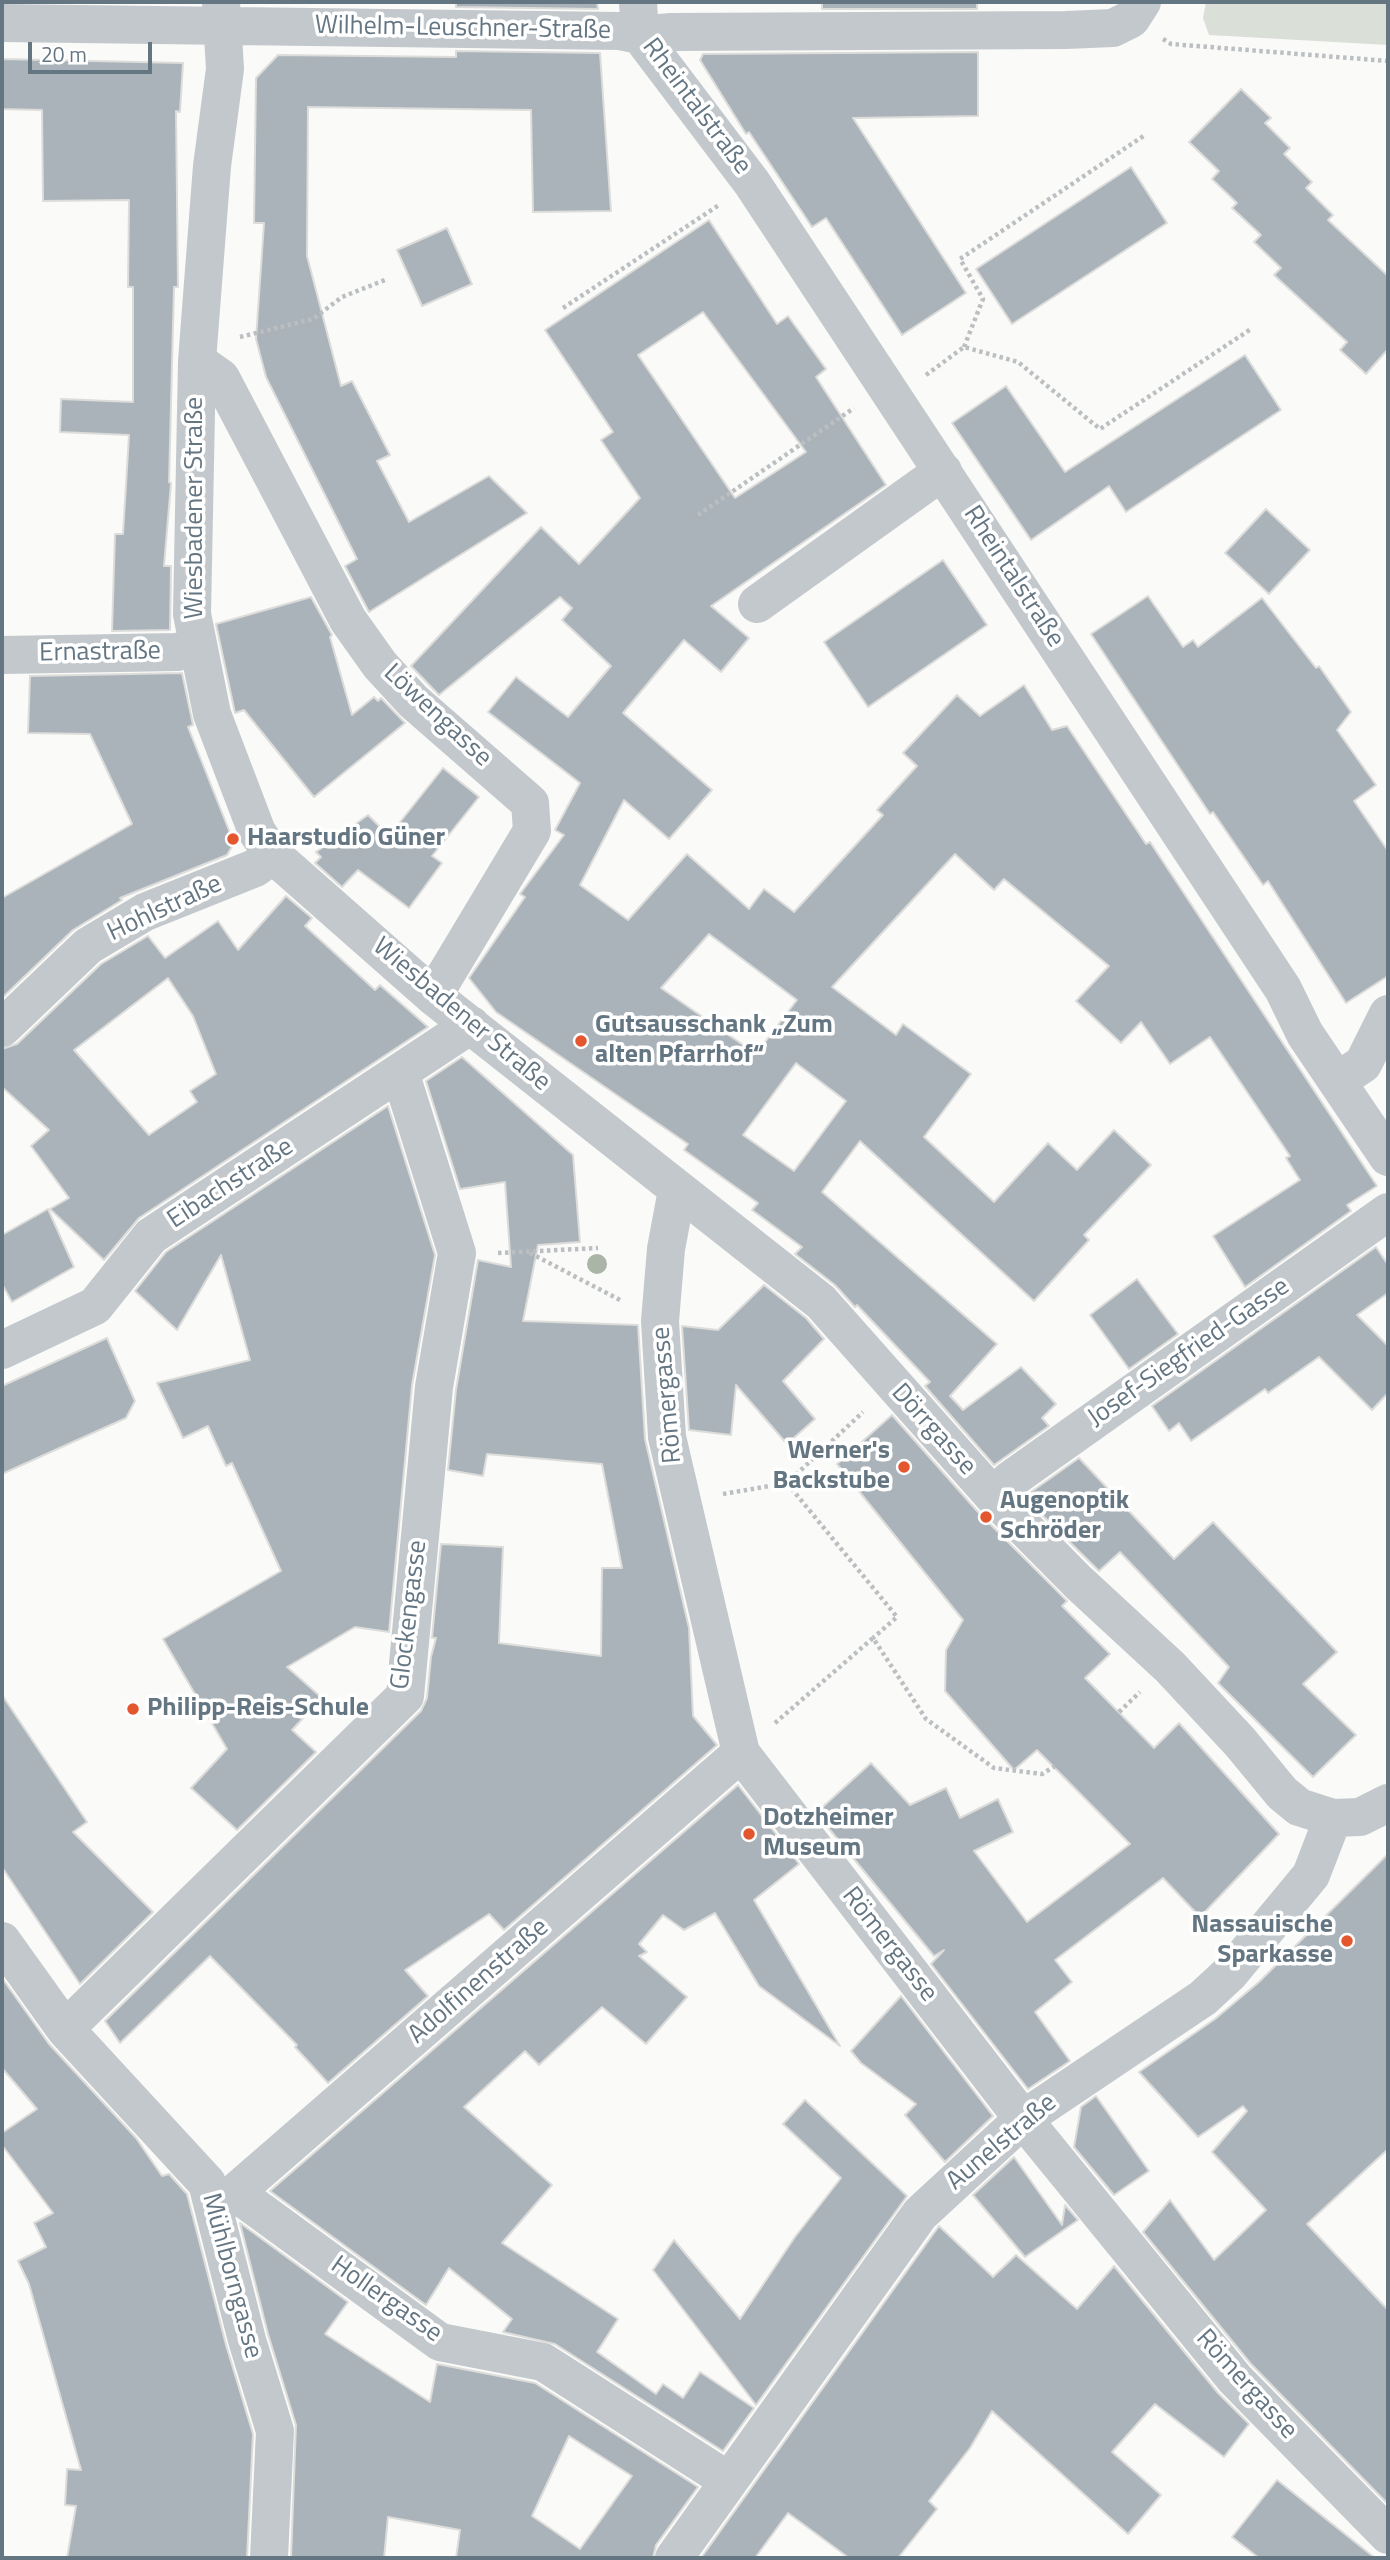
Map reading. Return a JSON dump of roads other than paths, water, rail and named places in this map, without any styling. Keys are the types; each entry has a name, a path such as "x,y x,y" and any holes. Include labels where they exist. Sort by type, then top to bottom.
{"street":[{"name":"Wilhelm-Leuschner-Straße","path":"2,23 222,13 620,32 639,19 671,32 1066,30 1113,28 1136,10"},
{"name":"Wiesbadener Straße","path":"222,13 225,69 212,166 197,361 191,583 197,648 212,714 225,751 257,832 273,855 433,996 677,1190"},
{"name":"Rheintalstraße","path":"639,19 752,183 943,471 1283,989 1305,1034 1388,1157"},
{"name":"Löwengasse","path":"197,361 221,378 335,596 380,665 413,701 530,803 532,831 433,996"},
{"path":"757,604 943,471"},
{"name":"Ernastraße","path":"2,655 177,652 197,648"},
{"name":"Hohlstraße","path":"2,1028 89,946 145,912 255,868 273,855"},
{"path":"1337,1082 1363,1064 1388,1014"},
{"name":"Eibachstraße","path":"2,1350 95,1306 151,1236 471,1025"},
{"name":"Glockengasse","path":"65,2029 405,1696 434,1387 457,1253 400,1072"},
{"name":"Römergasse","path":"677,1190 666,1249 660,1321 667,1437 741,1753 1023,2119 1235,2379 1388,2535"},
{"name":"Dörrgasse","path":"677,1190 821,1302 993,1496 1078,1582 1170,1667 1240,1742 1282,1793 1299,1807 1333,1818"},
{"name":"Josef-Siegfried-Gasse","path":"993,1496 1010,1480 1388,1212"},
{"name":"Adolfinenstraße","path":"226,2202 741,1753"},
{"path":"1333,1818 1360,1817 1388,1803"},
{"name":"Aunelstraße","path":"674,2558 920,2214 1023,2119 1203,1998 1230,1973 1311,1875 1333,1818"},
{"name":"Mühlborngasse","path":"2,1941 65,2029 226,2202 247,2340 275,2431 269,2558"},
{"name":"Hollergasse","path":"226,2202 440,2342 543,2362 729,2481"}],"place":[{"name":"Haarstudio Güner","path":"233,839"},
{"name":"Gutsausschank „Zum alten Pfarrhof“","path":"581,1041"},
{"name":"Werner's Backstube","path":"904,1467"},
{"name":"Augenoptik Schröder","path":"986,1517"},
{"name":"Philipp-Reis-Schule","path":"133,1709"},
{"name":"Dotzheimer Museum","path":"749,1834"},
{"name":"Nassauische Sparkasse","path":"1347,1941"}]}
